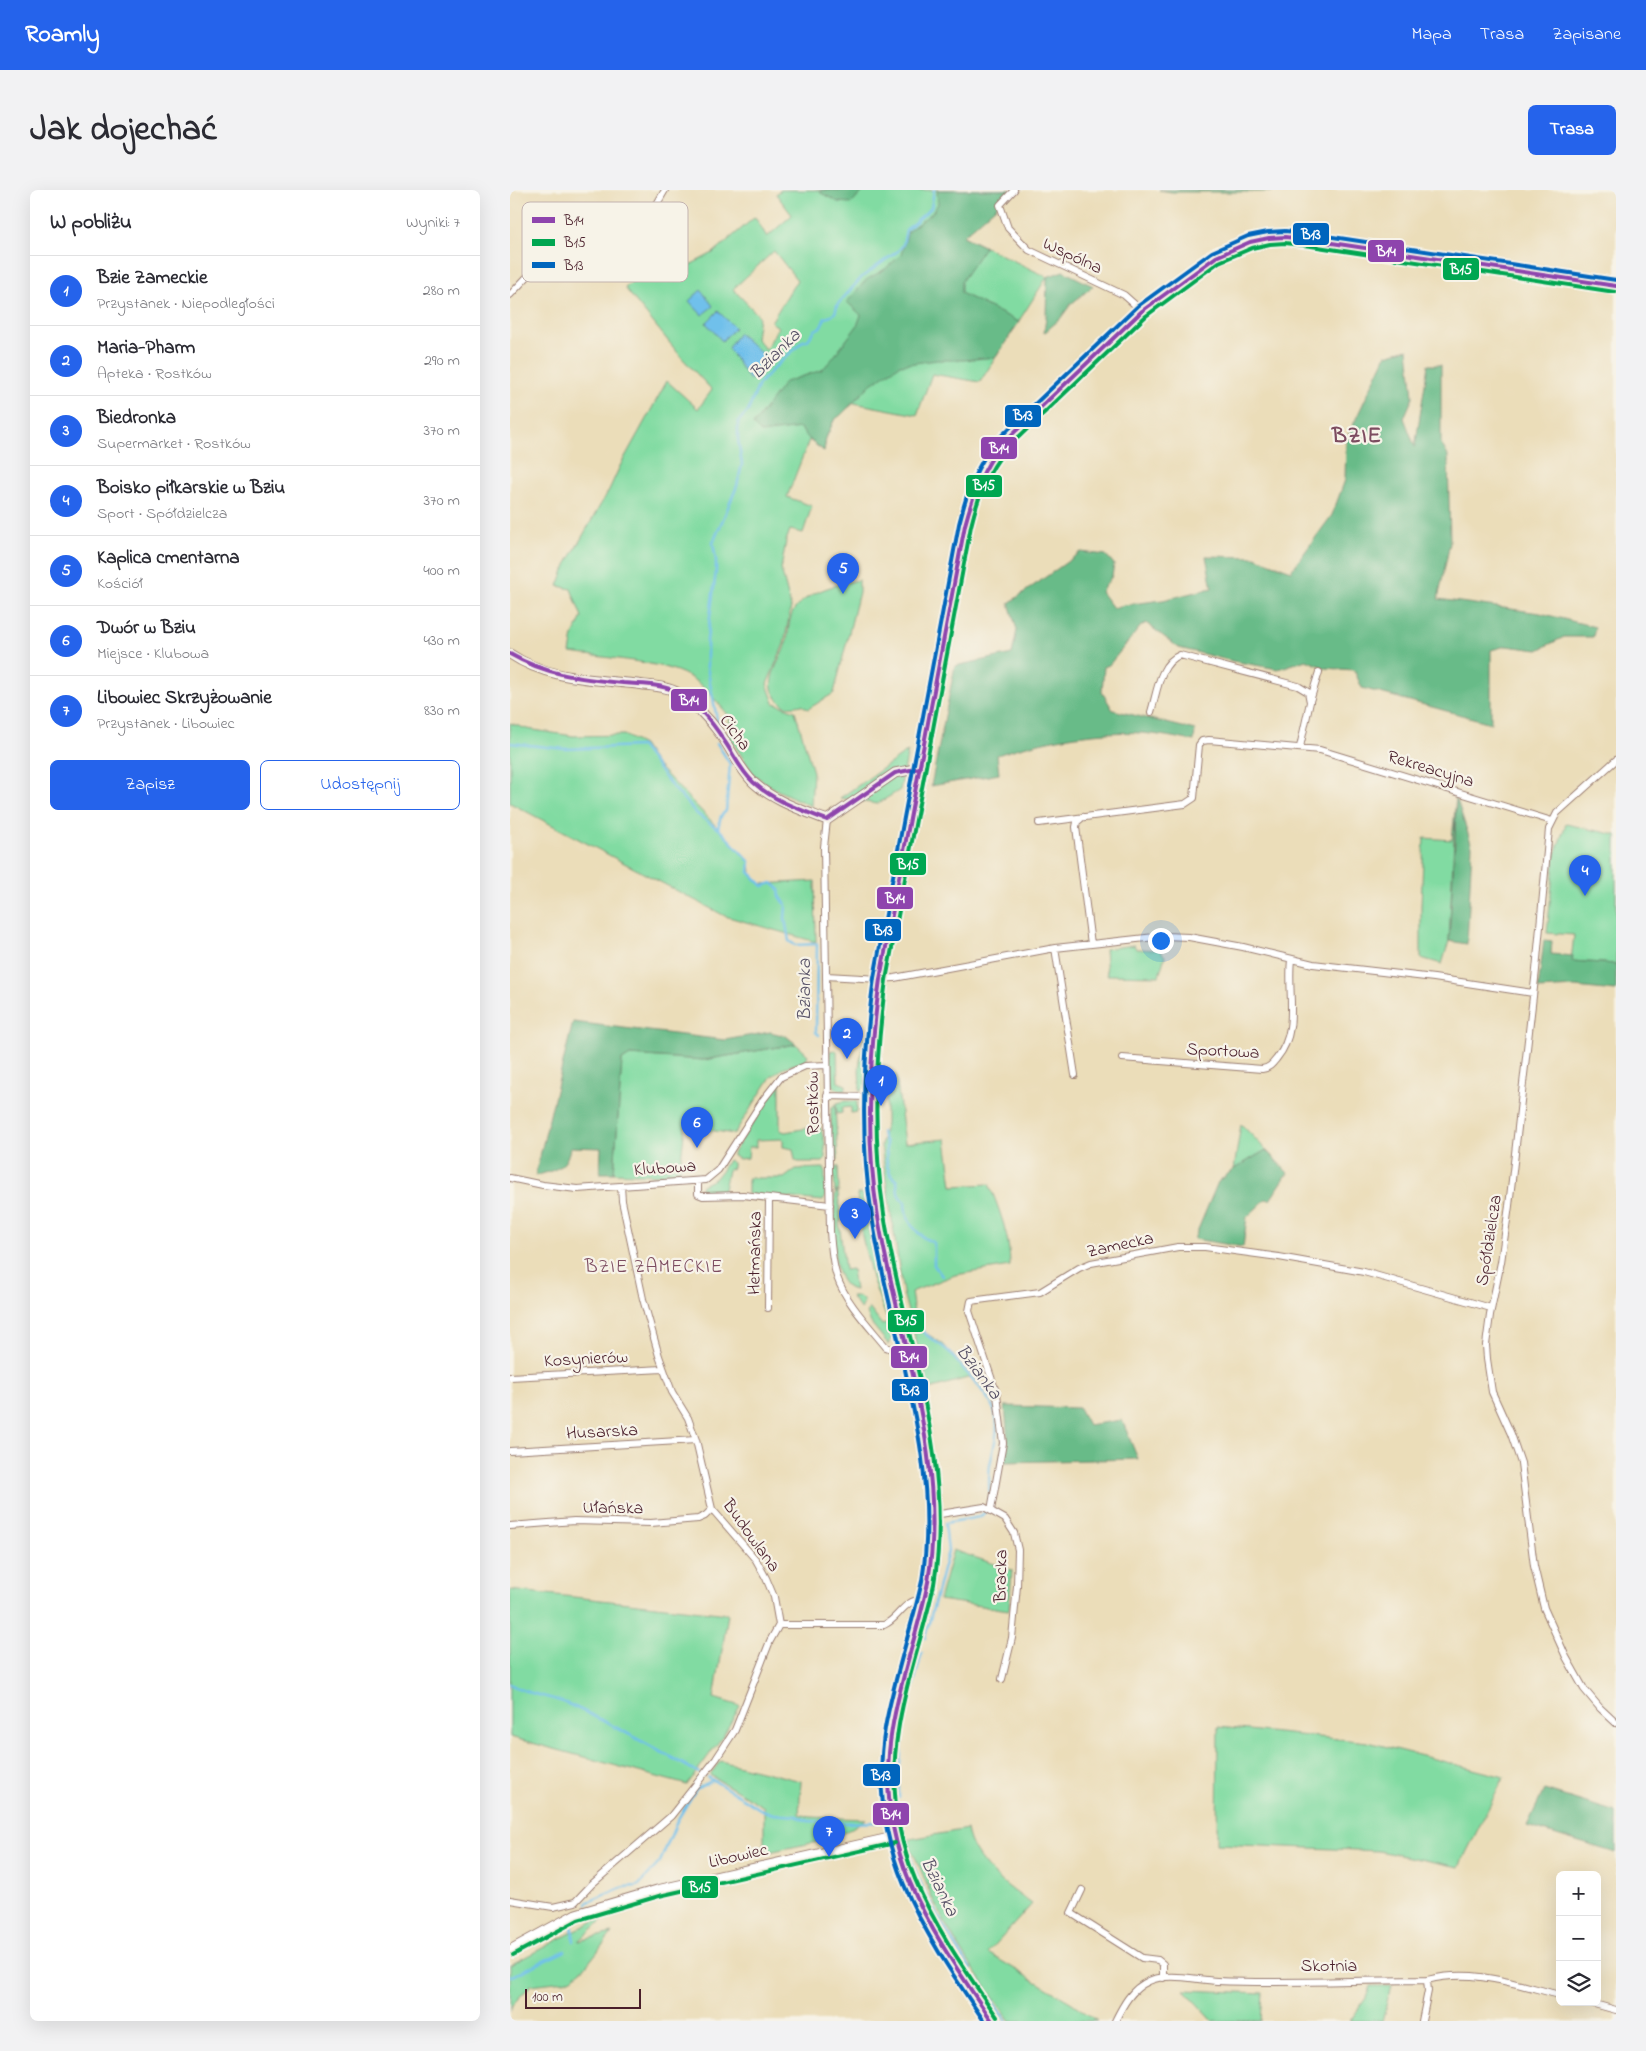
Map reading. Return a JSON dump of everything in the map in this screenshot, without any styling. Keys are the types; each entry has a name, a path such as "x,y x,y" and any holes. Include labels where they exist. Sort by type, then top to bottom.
{"street":[{"path":"658,202 665,190"},
{"name":"Wspólna","path":"1014,190 1000,205 1008,228 1029,250 1124,295 1142,311"},
{"path":"992,2021 921,1911 908,1883 894,1837 889,1788 892,1732 903,1678 924,1599 933,1552 934,1515 926,1436 878,1215 871,1152 869,1097 872,1034 880,979 965,525 975,485 981,472 1002,444 1142,311 1216,257 1250,242 1285,237 1616,286"},
{"path":"510,295 522,282"},
{"name":"Cicha","path":"510,654 531,666 550,673 569,677 648,685 676,692 691,703 720,734 753,782 776,798 827,820"},
{"path":"1151,712 1165,666 1173,658 1180,655 1298,686 1308,692 1310,702"},
{"path":"1300,747 1319,672"},
{"name":"Rekreacyjna","path":"1039,823 1185,804 1194,798 1199,746 1202,741 1209,740 1300,747 1348,757 1552,821"},
{"path":"1552,821 1570,801 1616,760"},
{"path":"827,820 896,773 920,768"},
{"path":"1083,817 1077,822 1076,828 1091,944"},
{"name":"Rostków","path":"827,820 824,847 827,1096 833,1262 837,1279 844,1292 886,1347 894,1350 908,1349"},
{"name":"Spółdzielcza","path":"1552,821 1549,829 1509,1206 1486,1345 1489,1376 1495,1400 1511,1434 1520,1463 1534,1566 1544,1608 1566,1657 1584,1689 1616,1723"},
{"path":"826,976 880,979 1055,948 1164,936 1188,937 1243,946 1292,960 1533,993"},
{"path":"1055,948 1075,1075"},
{"name":"Sportowa","path":"1122,1058 1268,1068 1283,1050 1290,1034 1291,1006 1289,980 1292,960"},
{"name":"Klubowa","path":"510,1178 563,1188 597,1188 651,1182 698,1182 712,1176 718,1170 763,1100 781,1077 805,1066 827,1065"},
{"path":"827,1096 869,1097"},
{"name":"Hetmańska","path":"698,1182 697,1190 700,1196 742,1195 830,1205"},
{"name":"Budowlana","path":"621,1186 622,1201 643,1299 663,1369 672,1392 688,1418 696,1440 712,1509 756,1560 774,1597 779,1625"},
{"name":"Hetmańska","path":"768,1308 770,1199"},
{"name":"Zamecka","path":"992,1510 1003,1442 997,1395 969,1310 971,1301 1040,1292 1079,1268 1091,1263 1192,1246 1279,1257 1354,1270 1491,1308"},
{"name":"Kosynierów","path":"510,1377 663,1369"},
{"name":"Husarska","path":"510,1451 696,1440"},
{"path":"934,1515 984,1507 992,1510"},
{"name":"Ułańska","path":"510,1526 574,1522 651,1523 698,1519 706,1516 712,1509"},
{"name":"Bracka","path":"992,1510 1005,1519 1014,1533 1018,1550 1012,1638 1002,1679"},
{"path":"510,1900 553,1907 576,1902 592,1884 671,1816 716,1759 735,1730 770,1641 779,1625 884,1625 890,1622 908,1603 924,1599"},
{"name":"Libowiec","path":"510,1950 576,1914 657,1890 894,1837"},
{"path":"1082,1890 1071,1913 1142,1958 1158,1960 1163,1964 1163,1978"},
{"path":"576,1902 576,1914"},
{"name":"Skotnia","path":"1115,2021 1125,2001 1132,1993 1149,1981 1163,1978 1217,1981 1427,1980 1446,1975 1483,1976 1556,1994"},
{"path":"1422,2021 1428,1991 1427,1980"},
{"path":"1601,2006 1616,2010"}],"green space":[{"path":"781,190 1010,190 963,236 1047,277 980,382 932,374 917,415 854,403 834,420 826,438 824,451 809,440 787,497 812,506 803,533 790,530 786,541 781,569 791,607 784,644 767,684 774,703 795,711 813,772 811,806 777,790 754,775 728,735 730,717 705,689 688,676 664,667 614,658 570,653 573,635 582,617 571,589 558,586 566,565 609,490 620,466 667,381 698,409 712,390 682,358 625,288 632,282 688,282 688,266 713,253 755,217 767,237 792,215 776,194","holes":["774,251 797,280 771,322 778,327 766,350 756,338 759,316 733,289"]},
{"path":"821,190 865,190 851,203 838,202 821,193"},
{"path":"937,190 1010,190 996,207 963,236 985,247 961,282 961,293 1019,322 996,357 937,360 900,365 871,384 834,420 826,438 824,451 810,440 800,428 761,433 753,425 785,382 822,370 857,326 861,315 847,302 866,280 885,269 901,255 908,231 932,213 938,204"},
{"path":"1159,190 1271,190 1272,192 1172,192"},
{"path":"1063,271 1093,286 1071,304 1060,319 1044,333 1047,277"},
{"path":"1408,349 1413,397 1404,418 1415,447 1428,365 1441,365 1441,443 1448,456 1450,543 1438,599 1540,613 1595,627 1593,637 1564,637 1538,650 1506,646 1491,650 1491,723 1362,688 1354,670 1325,668 1306,660 1278,669 1232,661 1179,648 1146,623 1141,626 1109,665 1104,667 1102,692 1113,710 1195,730 1194,741 1161,735 1123,732 1068,737 997,755 999,774 931,786 955,666 1012,654 1017,630 1009,603 1081,552 1106,555 1114,564 1112,576 1101,592 1113,608 1163,600 1212,588 1206,556 1255,557 1291,571 1332,515 1345,480 1346,440 1386,355"},
{"path":"859,580 859,592 834,693 808,709 802,705 790,707 782,704 772,691 771,684 774,670 784,650 794,610 800,603 815,593 833,586"},
{"path":"510,723 527,729 573,736 624,735 643,745 655,763 750,861 751,874 761,884 815,881 816,942 725,916 510,803"},
{"path":"908,751 900,790 877,804 840,798"},
{"path":"1456,797 1449,941 1442,964 1421,958 1424,838 1452,840"},
{"path":"1456,797 1472,846 1467,944 1449,941"},
{"path":"1566,824 1616,835 1616,964 1571,961 1574,935 1547,933 1555,854"},
{"path":"1544,940 1552,941 1551,954 1573,956 1572,961 1616,964 1616,991 1575,987 1538,989"},
{"path":"1134,945 1136,949 1159,950 1165,956 1159,976 1107,975 1105,949"},
{"path":"573,1022 725,1040 770,1032 786,1036 796,1044 704,1060 630,1055 622,1060 614,1173 600,1173 601,1148 570,1147 566,1160 559,1168 535,1176"},
{"path":"864,1037 866,1037 868,1042 866,1086 860,1092 859,1068"},
{"path":"796,1044 808,1055 806,1061 785,1067 771,1077 734,1134 685,1126 679,1176 614,1173 622,1060 630,1055 704,1060"},
{"path":"830,1051 837,1051 838,1082 846,1085 844,1091 834,1086 831,1081 829,1069"},
{"path":"886,1075 896,1075 905,1143 946,1139 952,1186 989,1184 1006,1234 1010,1255 1010,1266 955,1275 911,1292 916,1327 943,1344 971,1377 929,1389 903,1293 881,1146 886,1123"},
{"path":"779,1083 780,1130 785,1132 820,1126 825,1143 825,1160 823,1162 798,1162 795,1160 793,1149 783,1147 783,1139 756,1140 756,1147 749,1147 748,1158 739,1159 733,1156 733,1153"},
{"path":"857,1101 857,1112 851,1113 851,1107 842,1108 842,1113 837,1114 836,1103"},
{"path":"860,1101 865,1106 866,1125 861,1129"},
{"path":"835,1104 838,1160 831,1155 831,1110"},
{"path":"1241,1124 1266,1150 1234,1169"},
{"path":"1266,1150 1288,1173 1270,1200 1266,1199 1247,1217 1243,1247 1194,1239 1218,1182 1234,1169"},
{"path":"868,1155 867,1183 864,1180 862,1157"},
{"path":"728,1160 733,1163 733,1168 728,1170 723,1194 702,1194 700,1191 702,1185 715,1179"},
{"path":"838,1166 839,1189 835,1193 832,1171"},
{"path":"796,1169 825,1169 825,1198 823,1201 748,1194 748,1178 784,1178"},
{"path":"839,1191 841,1221 839,1222 845,1270 852,1269 855,1290 846,1286 840,1276 836,1263 834,1248 835,1194"},
{"path":"862,1193 882,1296 890,1302 896,1326 889,1345 871,1323 867,1313 869,1308 882,1325 888,1322 872,1278 862,1236 857,1194"},
{"path":"870,1207 875,1221 892,1300 885,1295 868,1210"},
{"path":"851,1296 859,1297 863,1300 861,1310"},
{"path":"1005,1406 1079,1408 1088,1425 1122,1420 1138,1459 1005,1462 1008,1442"},
{"path":"953,1550 1012,1570 1009,1610 939,1600"},
{"path":"510,1590 728,1614 714,1698 740,1706 723,1736 687,1785 510,1737"},
{"path":"1218,1727 1368,1742 1504,1777 1459,1867 1379,1851 1217,1844"},
{"path":"720,1761 801,1781 799,1814 809,1817 866,1819 836,1838 764,1853 764,1807 710,1775"},
{"path":"1544,1790 1616,1812 1616,1853 1527,1826"},
{"path":"967,1829 970,1841 983,1862 1012,1890 1032,1904 988,1953 1072,2003 1097,2021 1010,2021 973,1968 939,1912 911,1849 905,1840"},
{"path":"609,1914 579,1941 612,1933 587,1965 572,1978 564,1981 531,1985 512,2005 510,2012 510,1965"},
{"path":"1370,1986 1391,1986 1382,2021 1350,2021 1366,1998"},
{"path":"1184,1990 1263,1993 1261,2021 1213,2021"}],"water":[{"path":"701,290 713,306 702,315 689,301"},
{"path":"718,311 735,328 722,341 706,323"},
{"path":"739,333 770,361 757,379 749,379 728,348"}],"waterway":[{"name":"Bzianka","path":"718,725 707,667 707,640 716,571 713,543 737,486 742,464 738,439 738,422 748,411 759,384 773,369 803,341 807,341 815,330 821,327 825,318 834,314 837,305 862,277 898,251 903,245 906,230 931,208 934,190"},
{"path":"510,743 565,749 641,746 671,785 697,814 717,828"},
{"name":"Bzianka","path":"717,743 730,764 726,811 721,816 718,828 750,862 749,872 763,886 772,883 779,889 780,896 786,905 785,919 789,941 795,945 817,944 816,1032 819,1035"},
{"name":"Bzianka","path":"882,1132 886,1143 888,1168 897,1181 898,1193 905,1202 912,1225 924,1238 934,1243 934,1265 942,1276"},
{"name":"Bzianka","path":"921,1327 926,1334 949,1352 981,1389 994,1410 997,1425 989,1470 989,1503"},
{"name":"Bzianka","path":"925,1638 948,1551 945,1523 980,1517 985,1512"},
{"name":"Bzianka","path":"899,1798 899,1772 905,1717 922,1653"},
{"path":"510,1684 524,1691 561,1701 585,1712 699,1773"},
{"path":"708,1777 760,1809 773,1814 796,1816 808,1821 836,1823 885,1822"},
{"path":"587,1904 624,1887 638,1886 660,1862 678,1819 696,1789 713,1780"},
{"name":"Bzianka","path":"900,1808 908,1851 916,1873 947,1933 971,1970"},
{"path":"572,1927 574,1941"},
{"path":"510,1977 565,1951"},
{"name":"Bzianka","path":"977,1979 1006,2021"}],"transit line":[{"name":"B13","path":"984,2021 939,1953 920,1919 904,1884 891,1848 884,1811 881,1771 885,1728 922,1581 926,1535 925,1489 920,1443 872,1216 865,1156 864,1126 867,1037 874,978 959,524 965,501 983,459 997,440 1138,306 1212,252 1248,236 1285,231 1313,234 1616,280"},
{"name":"B14","path":"992,2021 927,1919 911,1885 898,1849 890,1812 888,1772 895,1710 928,1582 932,1536 931,1490 918,1398 878,1217 871,1158 870,1128 873,1038 880,979 965,525 975,493 989,463 1002,444 1142,311 1216,257 1250,242 1285,237 1312,240 1616,286"},
{"name":"B15","path":"997,2017 933,1918 917,1884 905,1849 897,1813 894,1773 898,1731 905,1694 934,1584 939,1537 938,1490 924,1398 892,1260 884,1214 876,1126 879,1038 886,980 971,526 980,495 994,466 1007,448 1146,316 1219,262 1252,248 1285,243 1311,246 1615,292"},
{"name":"B14","path":"510,654 537,667 565,675 593,680 643,684 675,691 690,701 709,720 741,768 761,789 798,809 827,820"},
{"name":"B14","path":"827,820 895,773 920,768"},
{"name":"B15","path":"513,1955 578,1920 659,1896 895,1843"}],"place":[{"name":"Kaplica cmentarna","path":"843,594"},
{"name":"Boisko piłkarskie w Bziu","path":"1585,896"},
{"name":"Maria-Pharm","path":"847,1059"},
{"name":"Bzie Zameckie","path":"881,1106"},
{"name":"Dwór w Bziu","path":"697,1148"},
{"name":"Biedronka","path":"855,1239"},
{"name":"Libowiec Skrzyżowanie","path":"829,1857"}],"district":[{"name":"BZIE","path":"1357,434"},
{"name":"BZIE ZAMECKIE","path":"654,1265"}]}
